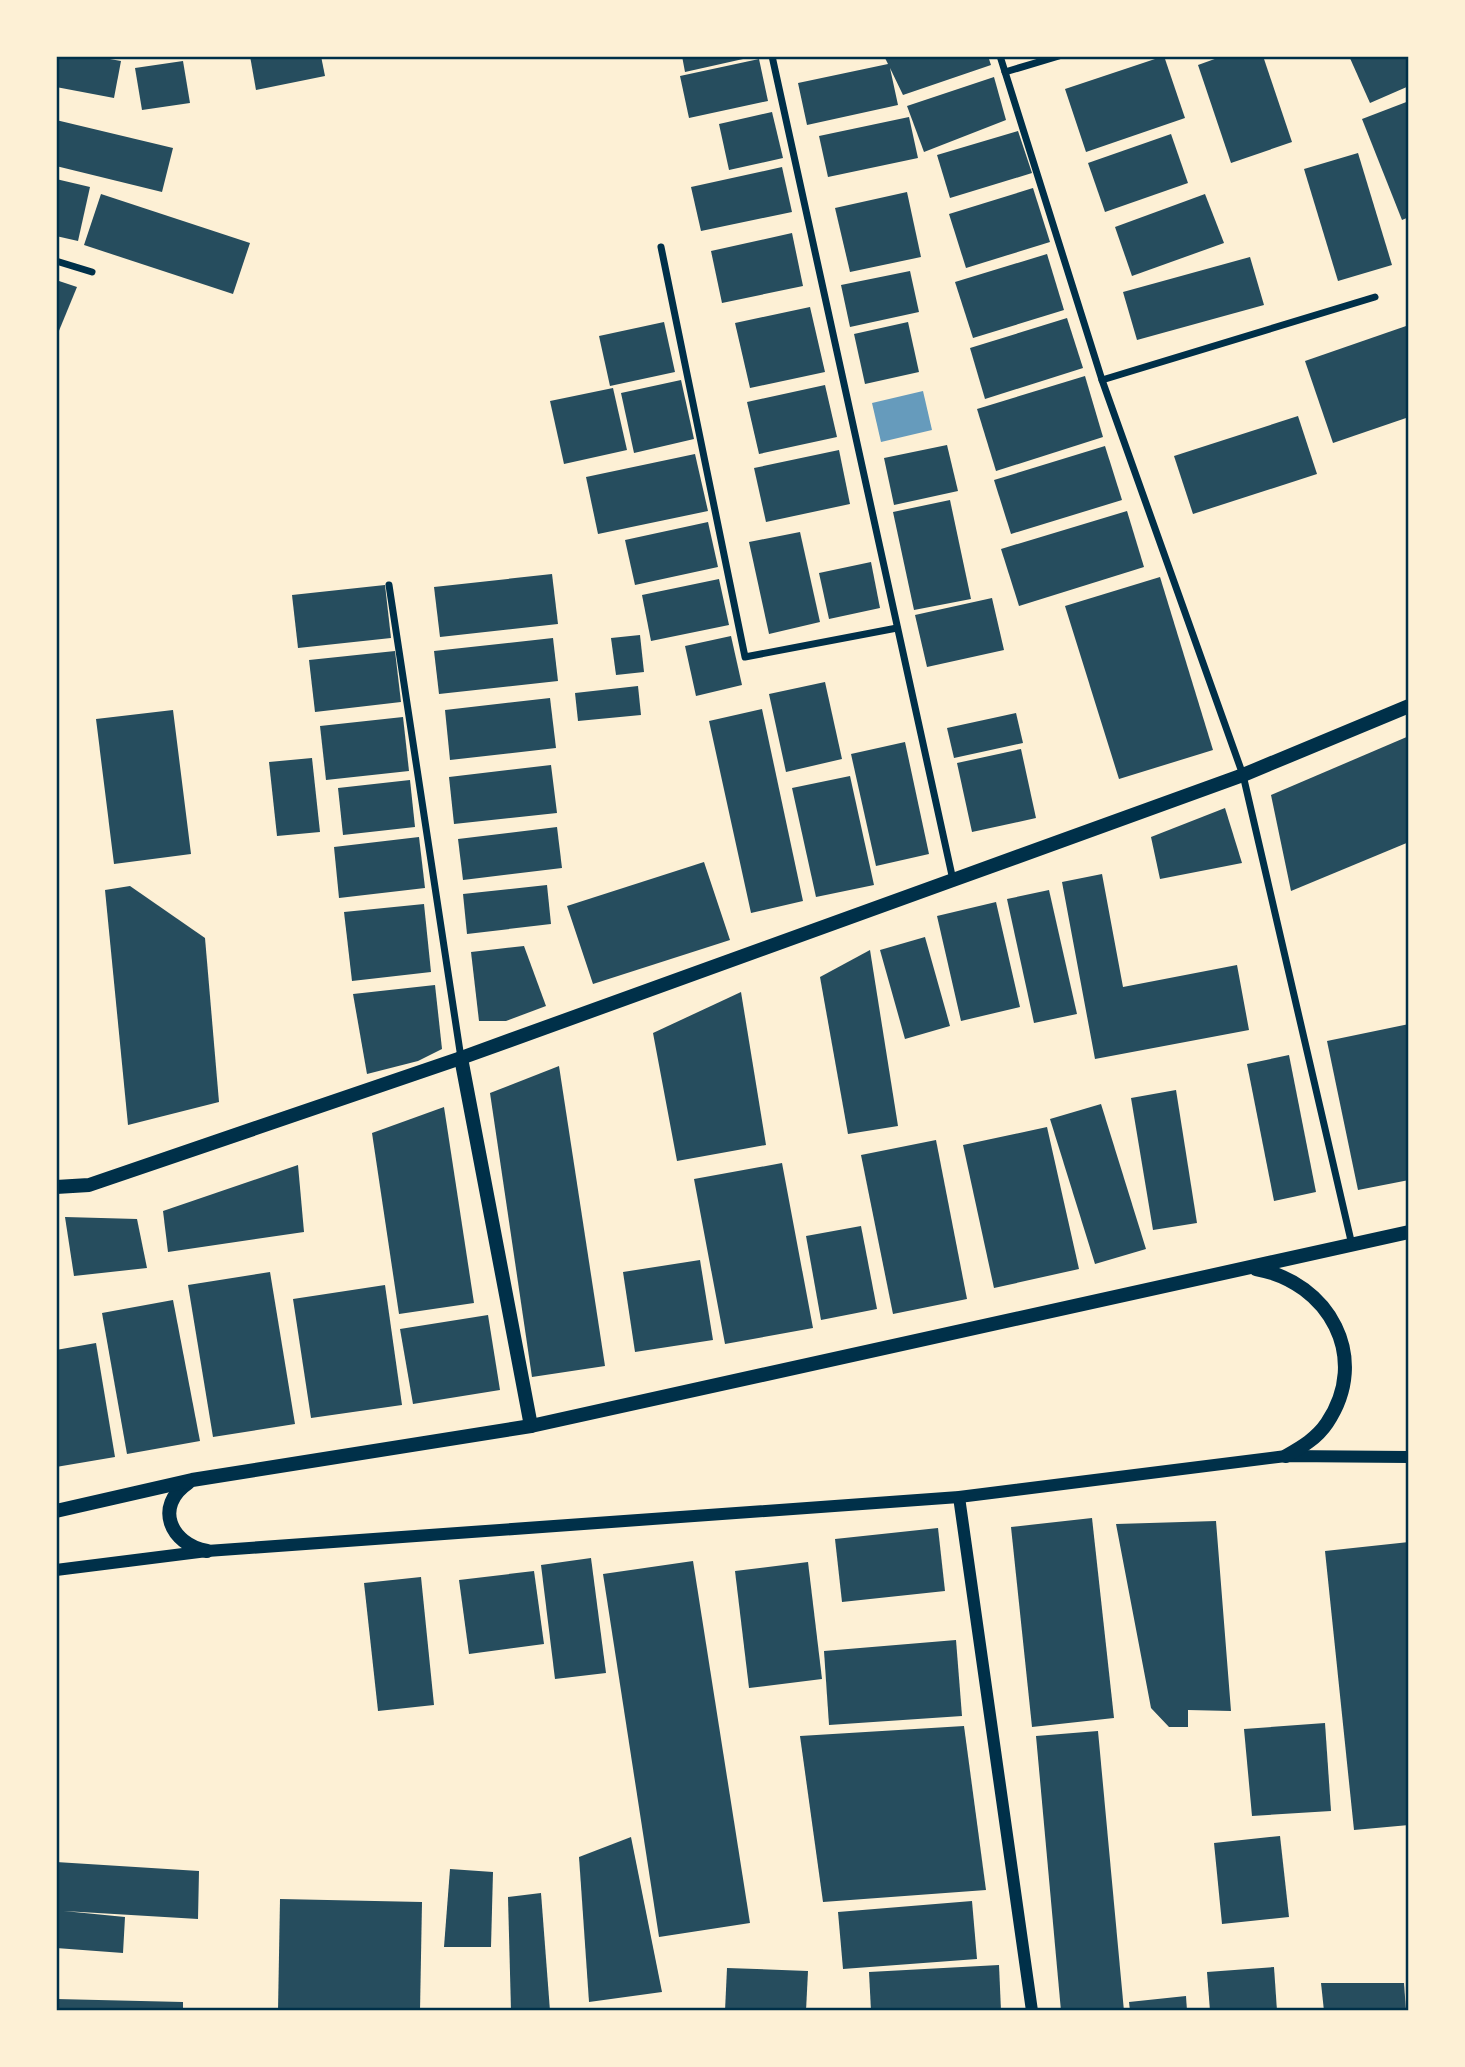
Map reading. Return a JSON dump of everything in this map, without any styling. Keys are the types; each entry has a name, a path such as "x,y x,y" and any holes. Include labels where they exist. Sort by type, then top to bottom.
{"main road":[{"path":"56,1187 89,1185 461,1058 1243,775 1409,706"},
{"path":"461,1058 531,1426"},
{"path":"56,1511 192,1480 531,1426 1409,1232"},
{"path":"1248,1268 1274,1272 1299,1283 1319,1300 1334,1322 1343,1347 1344,1374 1339,1400 1327,1423 1309,1443 1286,1457"},
{"path":"192,1480 180,1488 172,1500 169,1514 172,1528 181,1540 192,1549 207,1551"}],"street":[{"path":"772,56 953,880"},
{"path":"1000,56 1102,380 1243,775 1353,1246"},
{"path":"1005,72 1059,56"},
{"path":"661,247 745,657 897,628"},
{"path":"56,261 92,272"},
{"path":"1102,380 1375,297"},
{"path":"388,585 461,1058"},
{"path":"56,1570 207,1551 959,1497 1286,1457 1409,1457"},
{"path":"959,1497 1031,2011"}],"water":[{"path":"923,391 932,430 881,442 872,403"}],"building":[{"path":"56,56 93,56 121,61 114,98 56,87"},
{"path":"250,56 321,56 325,76 256,90"},
{"path":"682,56 752,56 752,57 685,72"},
{"path":"884,56 988,56 991,65 903,95 890,68 898,105 807,125 798,83 888,64"},
{"path":"1164,56 1185,118 1086,152 1065,89"},
{"path":"1223,56 1263,56 1292,142 1231,163 1198,65"},
{"path":"1349,56 1409,56 1409,86 1370,103"},
{"path":"759,59 768,101 689,118 680,76"},
{"path":"183,61 190,103 142,110 135,68"},
{"path":"994,77 1006,120 924,152 907,106"},
{"path":"1409,101 1409,217 1402,220 1362,119"},
{"path":"772,112 783,158 729,170 719,124"},
{"path":"909,117 918,158 828,177 819,136"},
{"path":"56,120 173,148 162,192 56,166"},
{"path":"1018,131 1032,173 950,198 937,155"},
{"path":"1171,134 1188,183 1105,212 1088,163"},
{"path":"1358,153 1392,265 1338,281 1304,169"},
{"path":"782,167 792,212 701,231 691,187"},
{"path":"56,179 90,187 78,241 56,236"},
{"path":"1033,188 1050,242 966,268 949,214"},
{"path":"907,192 921,257 850,272 835,208"},
{"path":"101,194 250,243 233,294 84,245"},
{"path":"1205,194 1224,243 1132,276 1115,227"},
{"path":"792,233 803,286 722,303 711,251"},
{"path":"1047,254 1064,310 973,338 955,282"},
{"path":"1250,257 1264,305 1137,340 1123,292"},
{"path":"910,271 919,312 850,327 841,285"},
{"path":"56,280 77,287 56,338"},
{"path":"810,307 825,372 750,388 735,323"},
{"path":"1067,318 1083,368 985,399 970,348"},
{"path":"664,322 675,372 610,386 599,336"},
{"path":"908,322 919,372 865,384 854,334"},
{"path":"1409,325 1409,417 1333,443 1305,361"},
{"path":"1085,376 1103,437 996,471 977,409"},
{"path":"681,380 694,439 634,453 621,393"},
{"path":"825,385 837,437 759,454 747,402"},
{"path":"613,388 627,450 564,464 550,401"},
{"path":"1298,416 1317,474 1193,514 1174,456"},
{"path":"947,445 958,491 894,505 884,458"},
{"path":"1105,446 1122,500 1011,534 994,480"},
{"path":"839,450 850,504 766,522 754,468"},
{"path":"695,454 708,511 598,534 586,477"},
{"path":"950,500 971,599 914,610 893,512"},
{"path":"1127,511 1144,567 1019,606 1001,549"},
{"path":"708,522 718,567 635,585 625,540"},
{"path":"800,532 820,622 769,634 749,542"},
{"path":"871,562 880,608 829,619 819,573"},
{"path":"552,574 558,624 440,637 434,587"},
{"path":"1160,577 1213,750 1119,779 1065,606"},
{"path":"719,579 729,625 651,641 642,595"},
{"path":"385,585 391,638 298,648 292,595"},
{"path":"992,598 1004,650 927,667 915,615"},
{"path":"640,635 644,672 616,675 611,638"},
{"path":"731,636 742,685 696,696 685,646"},
{"path":"553,638 558,681 439,694 434,651"},
{"path":"395,651 401,702 315,712 309,660"},
{"path":"825,682 842,759 786,772 769,694"},
{"path":"638,686 641,715 578,721 575,693"},
{"path":"550,698 556,748 450,760 445,710"},
{"path":"762,709 803,901 751,913 709,721"},
{"path":"173,710 191,854 114,864 96,719"},
{"path":"1016,713 1023,743 954,758 947,728"},
{"path":"403,717 409,771 326,780 320,726"},
{"path":"1409,736 1409,842 1291,891 1271,795"},
{"path":"905,742 929,854 876,866 851,754"},
{"path":"1021,749 1036,818 972,832 957,763"},
{"path":"312,758 320,832 277,836 269,762"},
{"path":"551,765 557,813 454,824 449,777"},
{"path":"850,776 874,885 816,897 792,788"},
{"path":"410,780 415,827 343,835 338,788"},
{"path":"1225,808 1242,863 1160,879 1151,837"},
{"path":"557,827 562,868 463,880 458,839"},
{"path":"419,837 425,888 339,898 334,847"},
{"path":"704,862 730,940 593,984 567,906"},
{"path":"1102,874 1123,987 1237,965 1249,1030 1095,1059 1062,882"},
{"path":"547,885 551,924 467,934 463,894"},
{"path":"130,886 205,938 219,1102 128,1125 105,890"},
{"path":"1049,890 1077,1014 1034,1023 1007,899"},
{"path":"996,902 1020,1007 961,1021 937,916"},
{"path":"424,904 431,972 352,981 344,912"},
{"path":"925,937 950,1026 905,1039 880,950"},
{"path":"524,946 546,1006 506,1021 479,1021 471,952"},
{"path":"870,950 898,1126 848,1134 820,977"},
{"path":"435,985 442,1049 418,1061 367,1074 353,994"},
{"path":"741,992 766,1145 677,1161 653,1033"},
{"path":"1409,1024 1409,1180 1358,1190 1327,1041"},
{"path":"1289,1055 1316,1192 1274,1201 1247,1064"},
{"path":"559,1066 605,1366 532,1377 490,1093"},
{"path":"1176,1090 1197,1223 1153,1230 1131,1098"},
{"path":"1101,1104 1146,1249 1095,1264 1050,1119"},
{"path":"444,1107 474,1303 399,1314 372,1133"},
{"path":"1047,1127 1079,1269 994,1288 963,1145"},
{"path":"936,1140 967,1299 893,1314 861,1155"},
{"path":"782,1163 813,1328 725,1344 694,1179"},
{"path":"298,1165 304,1232 168,1252 163,1211"},
{"path":"65,1217 137,1219 147,1268 74,1276"},
{"path":"861,1226 877,1309 821,1320 806,1236"},
{"path":"700,1260 713,1340 635,1352 623,1272"},
{"path":"270,1272 295,1424 213,1437 188,1285"},
{"path":"385,1285 402,1405 311,1418 293,1299"},
{"path":"173,1300 200,1441 127,1454 102,1313"},
{"path":"488,1315 500,1390 413,1404 400,1329"},
{"path":"96,1343 115,1457 56,1467 56,1350"},
{"path":"1092,1518 1114,1718 1032,1727 1011,1527"},
{"path":"1216,1521 1231,1711 1188,1710 1188,1727 1169,1727 1151,1708 1116,1524"},
{"path":"938,1528 945,1591 842,1602 835,1539"},
{"path":"1409,1542 1409,1825 1354,1830 1325,1551"},
{"path":"591,1558 606,1673 555,1679 541,1565"},
{"path":"693,1561 750,1923 659,1937 603,1574"},
{"path":"808,1562 822,1679 749,1688 735,1571"},
{"path":"534,1571 544,1644 469,1654 459,1580"},
{"path":"421,1577 434,1705 378,1711 364,1583"},
{"path":"956,1640 962,1716 829,1725 824,1651"},
{"path":"1325,1723 1331,1811 1252,1816 1244,1729"},
{"path":"964,1726 986,1890 823,1902 800,1736"},
{"path":"1098,1731 1124,2011 1061,2011 1036,1736"},
{"path":"1280,1836 1289,1917 1222,1924 1214,1843"},
{"path":"631,1837 662,1992 589,2002 579,1857"},
{"path":"56,1862 199,1871 198,1919 64,1911 125,1917 123,1953 56,1948"},
{"path":"450,1869 493,1872 491,1947 444,1947"},
{"path":"541,1893 550,2011 511,2011 508,1897"},
{"path":"280,1899 422,1902 420,2011 278,2011"},
{"path":"972,1901 977,1959 843,1969 838,1912"},
{"path":"999,1965 1001,2011 871,2011 869,1972"},
{"path":"1274,1967 1277,2011 1210,2011 1207,1972"},
{"path":"727,1968 808,1971 806,2011 725,2011"},
{"path":"1321,1983 1404,1983 1406,2011 1324,2011"},
{"path":"1186,1996 1187,2011 1130,2011 1129,2002"},
{"path":"56,1999 183,2002 183,2011 56,2011"}]}
